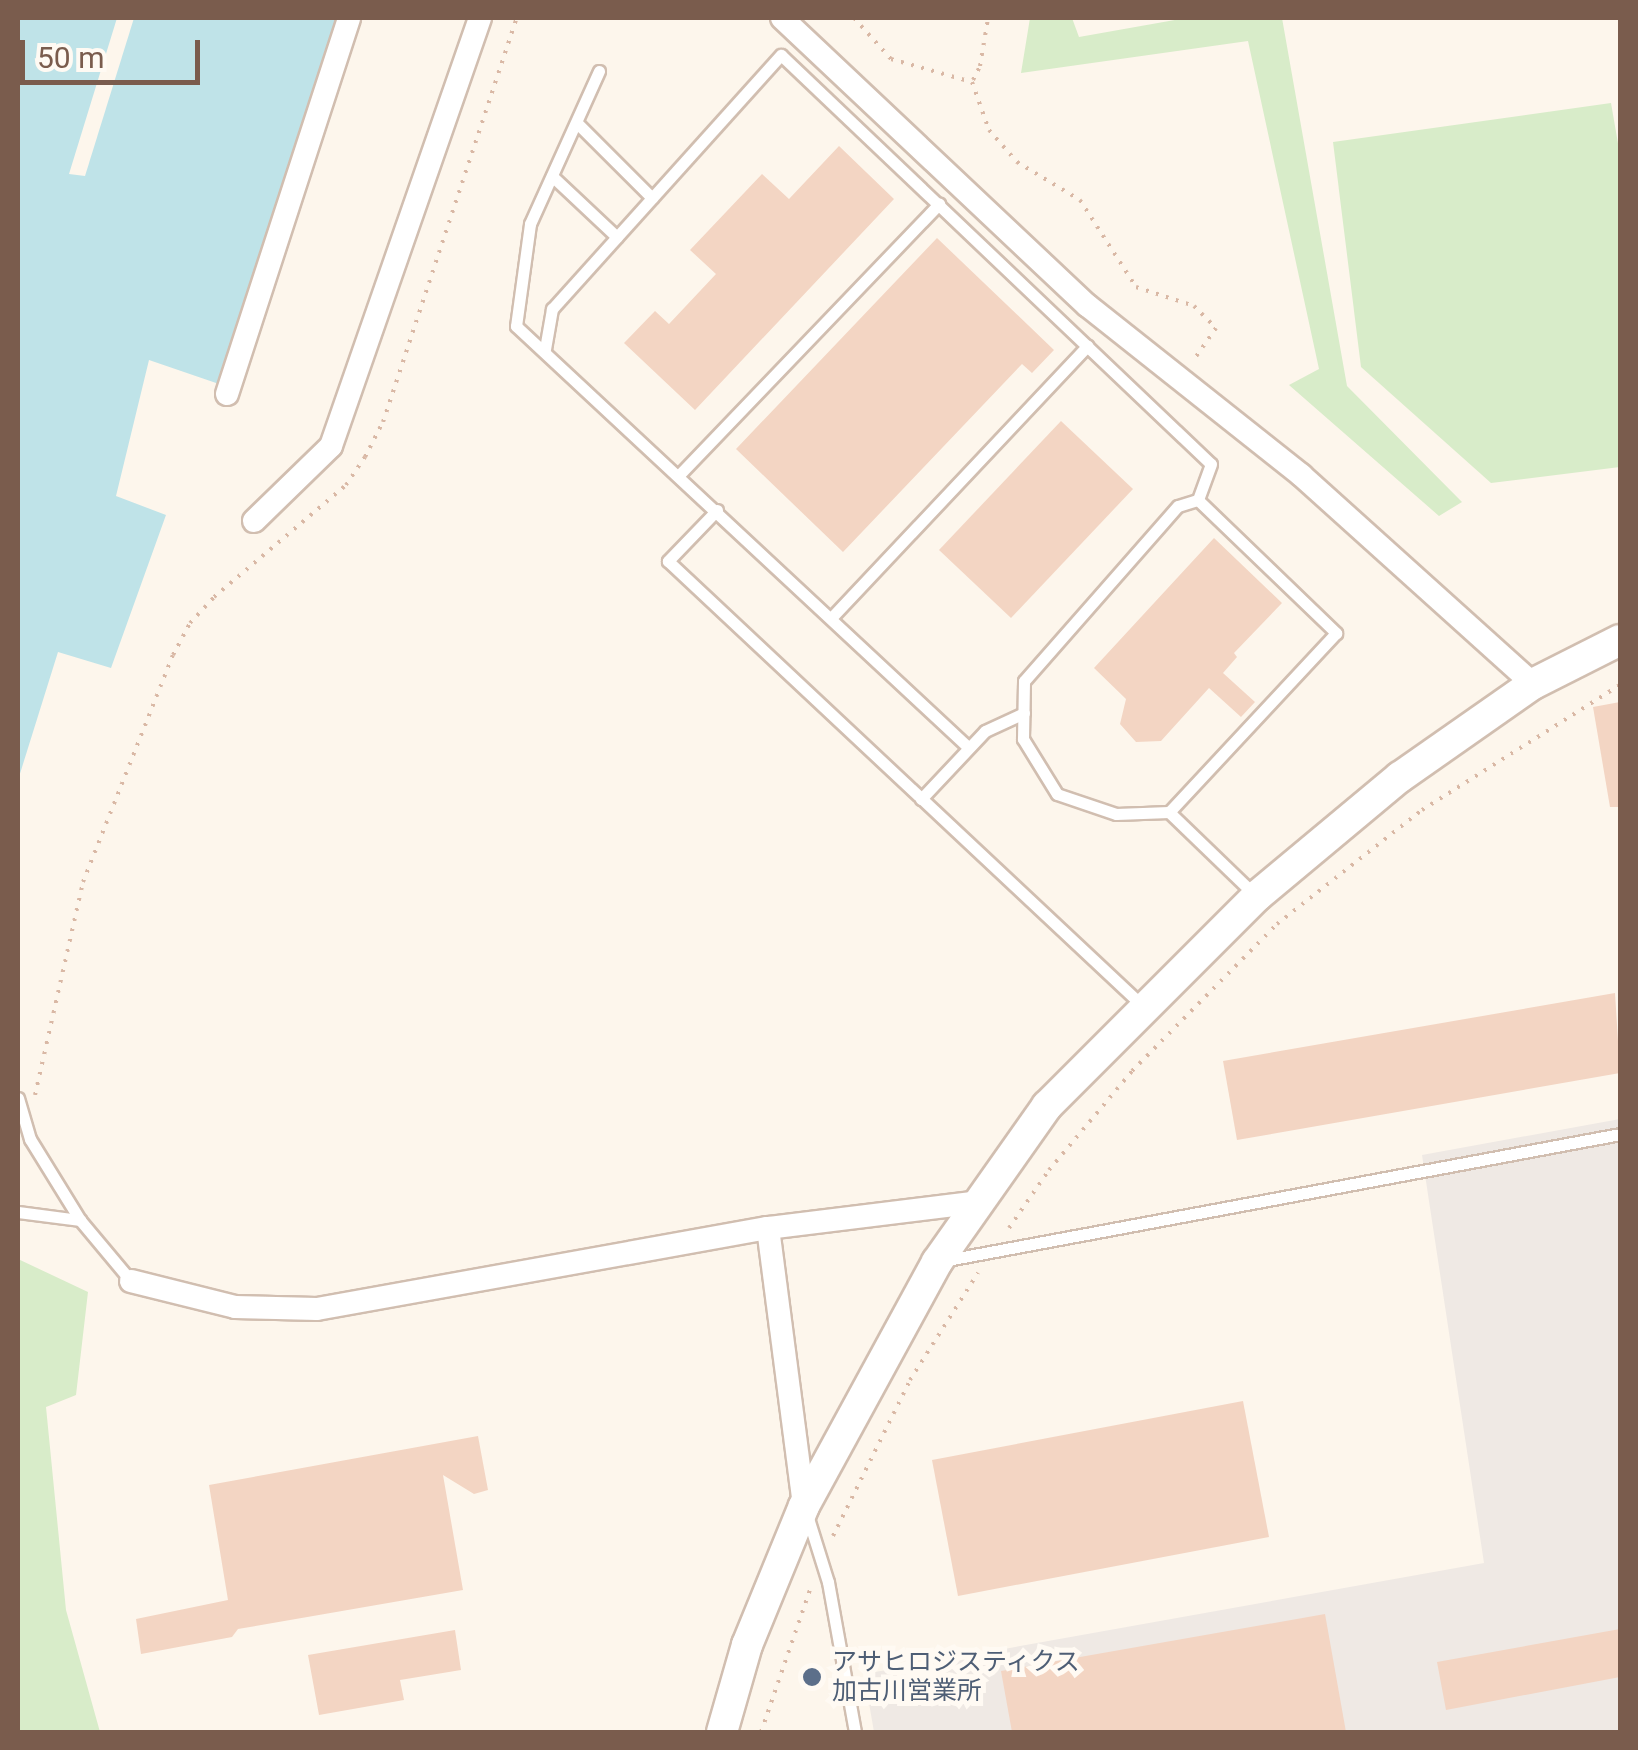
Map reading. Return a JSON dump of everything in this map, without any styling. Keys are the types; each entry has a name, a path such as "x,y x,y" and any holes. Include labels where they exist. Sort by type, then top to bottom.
{"street":[{"path":"227,394 349,18"},
{"path":"254,521 330,446 480,18"},
{"path":"782,18 1088,306 1301,475 1532,684"},
{"path":"722,1732 747,1645 804,1506 938,1262 1047,1106 1257,896 1400,777 1532,684 1620,640"},
{"path":"131,1280 235,1307 316,1309 768,1228 979,1202"},
{"path":"768,1228 804,1506"}],"lane":[{"path":"544,349 552,308 782,55 1211,464 1198,500"},
{"path":"599,71 530,224 516,326 968,748"},
{"path":"577,124 652,198"},
{"path":"552,176 617,237"},
{"path":"679,475 939,204"},
{"path":"830,618 1087,346"},
{"path":"1198,500 1336,632 1169,812 1116,814 1057,794 1023,739 1024,681 1178,506 1198,500"},
{"path":"717,510 668,561 1144,1008"},
{"path":"921,798 986,732 1024,714"},
{"path":"1169,812 1257,896"},
{"path":"18,1098 30,1139 80,1220 131,1280"},
{"path":"938,1262 1620,1134"},
{"path":"18,1212 80,1220"},
{"path":"804,1506 822,1563 855,1732"}],"path":[{"path":"34,1096 84,882 173,654 190,623 214,598 346,485 365,457 383,422 517,18"},
{"path":"854,18 892,58 972,82"},
{"path":"988,18 980,66 972,82 989,130 1017,162 1080,200 1106,247 1136,287 1194,306 1216,328 1180,380"},
{"path":"761,1732 822,1563 910,1380 1049,1170 1132,1071 1277,924 1422,810 1620,685"}],"shaded area":[{"path":"1620,1119 1620,1732 874,1732 864,1674 1484,1563 1422,1155"}],"green space":[{"path":"1030,18 1072,18 1079,37 1186,18 1282,18 1347,386 1462,502 1439,516 1289,385 1319,369 1248,41 1021,73"},
{"path":"1611,103 1620,155 1620,467 1491,483 1361,367 1333,142"},
{"path":"18,1259 88,1292 76,1395 46,1407 66,1610 100,1732 18,1732"}],"water":[{"path":"18,18 336,18 219,384 149,360 116,496 166,515 111,668 58,652 18,780"}],"pier":[{"path":"117,18 134,18 85,176 69,174"}],"building":[{"path":"839,146 894,199 695,410 624,343 655,311 669,324 716,274 690,250 762,174 789,199"},
{"path":"937,238 1054,350 1032,373 1022,364 843,552 736,449"},
{"path":"1061,421 1133,489 1011,618 939,550"},
{"path":"1214,538 1282,603 1234,653 1237,657 1223,673 1255,702 1241,717 1209,688 1161,741 1136,742 1120,724 1126,699 1094,668"},
{"path":"1620,702 1620,807 1610,807 1593,707"},
{"path":"1615,993 1620,1073 1237,1140 1223,1061"},
{"path":"1243,1401 1269,1537 958,1596 932,1460"},
{"path":"478,1436 488,1490 474,1494 443,1475 463,1590 238,1629 232,1637 141,1654 136,1619 228,1600 209,1485"},
{"path":"1325,1614 1346,1732 1012,1732 1001,1671"},
{"path":"1620,1629 1620,1677 1446,1710 1437,1662"},
{"path":"455,1630 461,1670 400,1680 404,1700 319,1715 308,1655"}],"place":[{"name":"アサヒロジスティクス 加古川営業所","path":"812,1677"}]}
